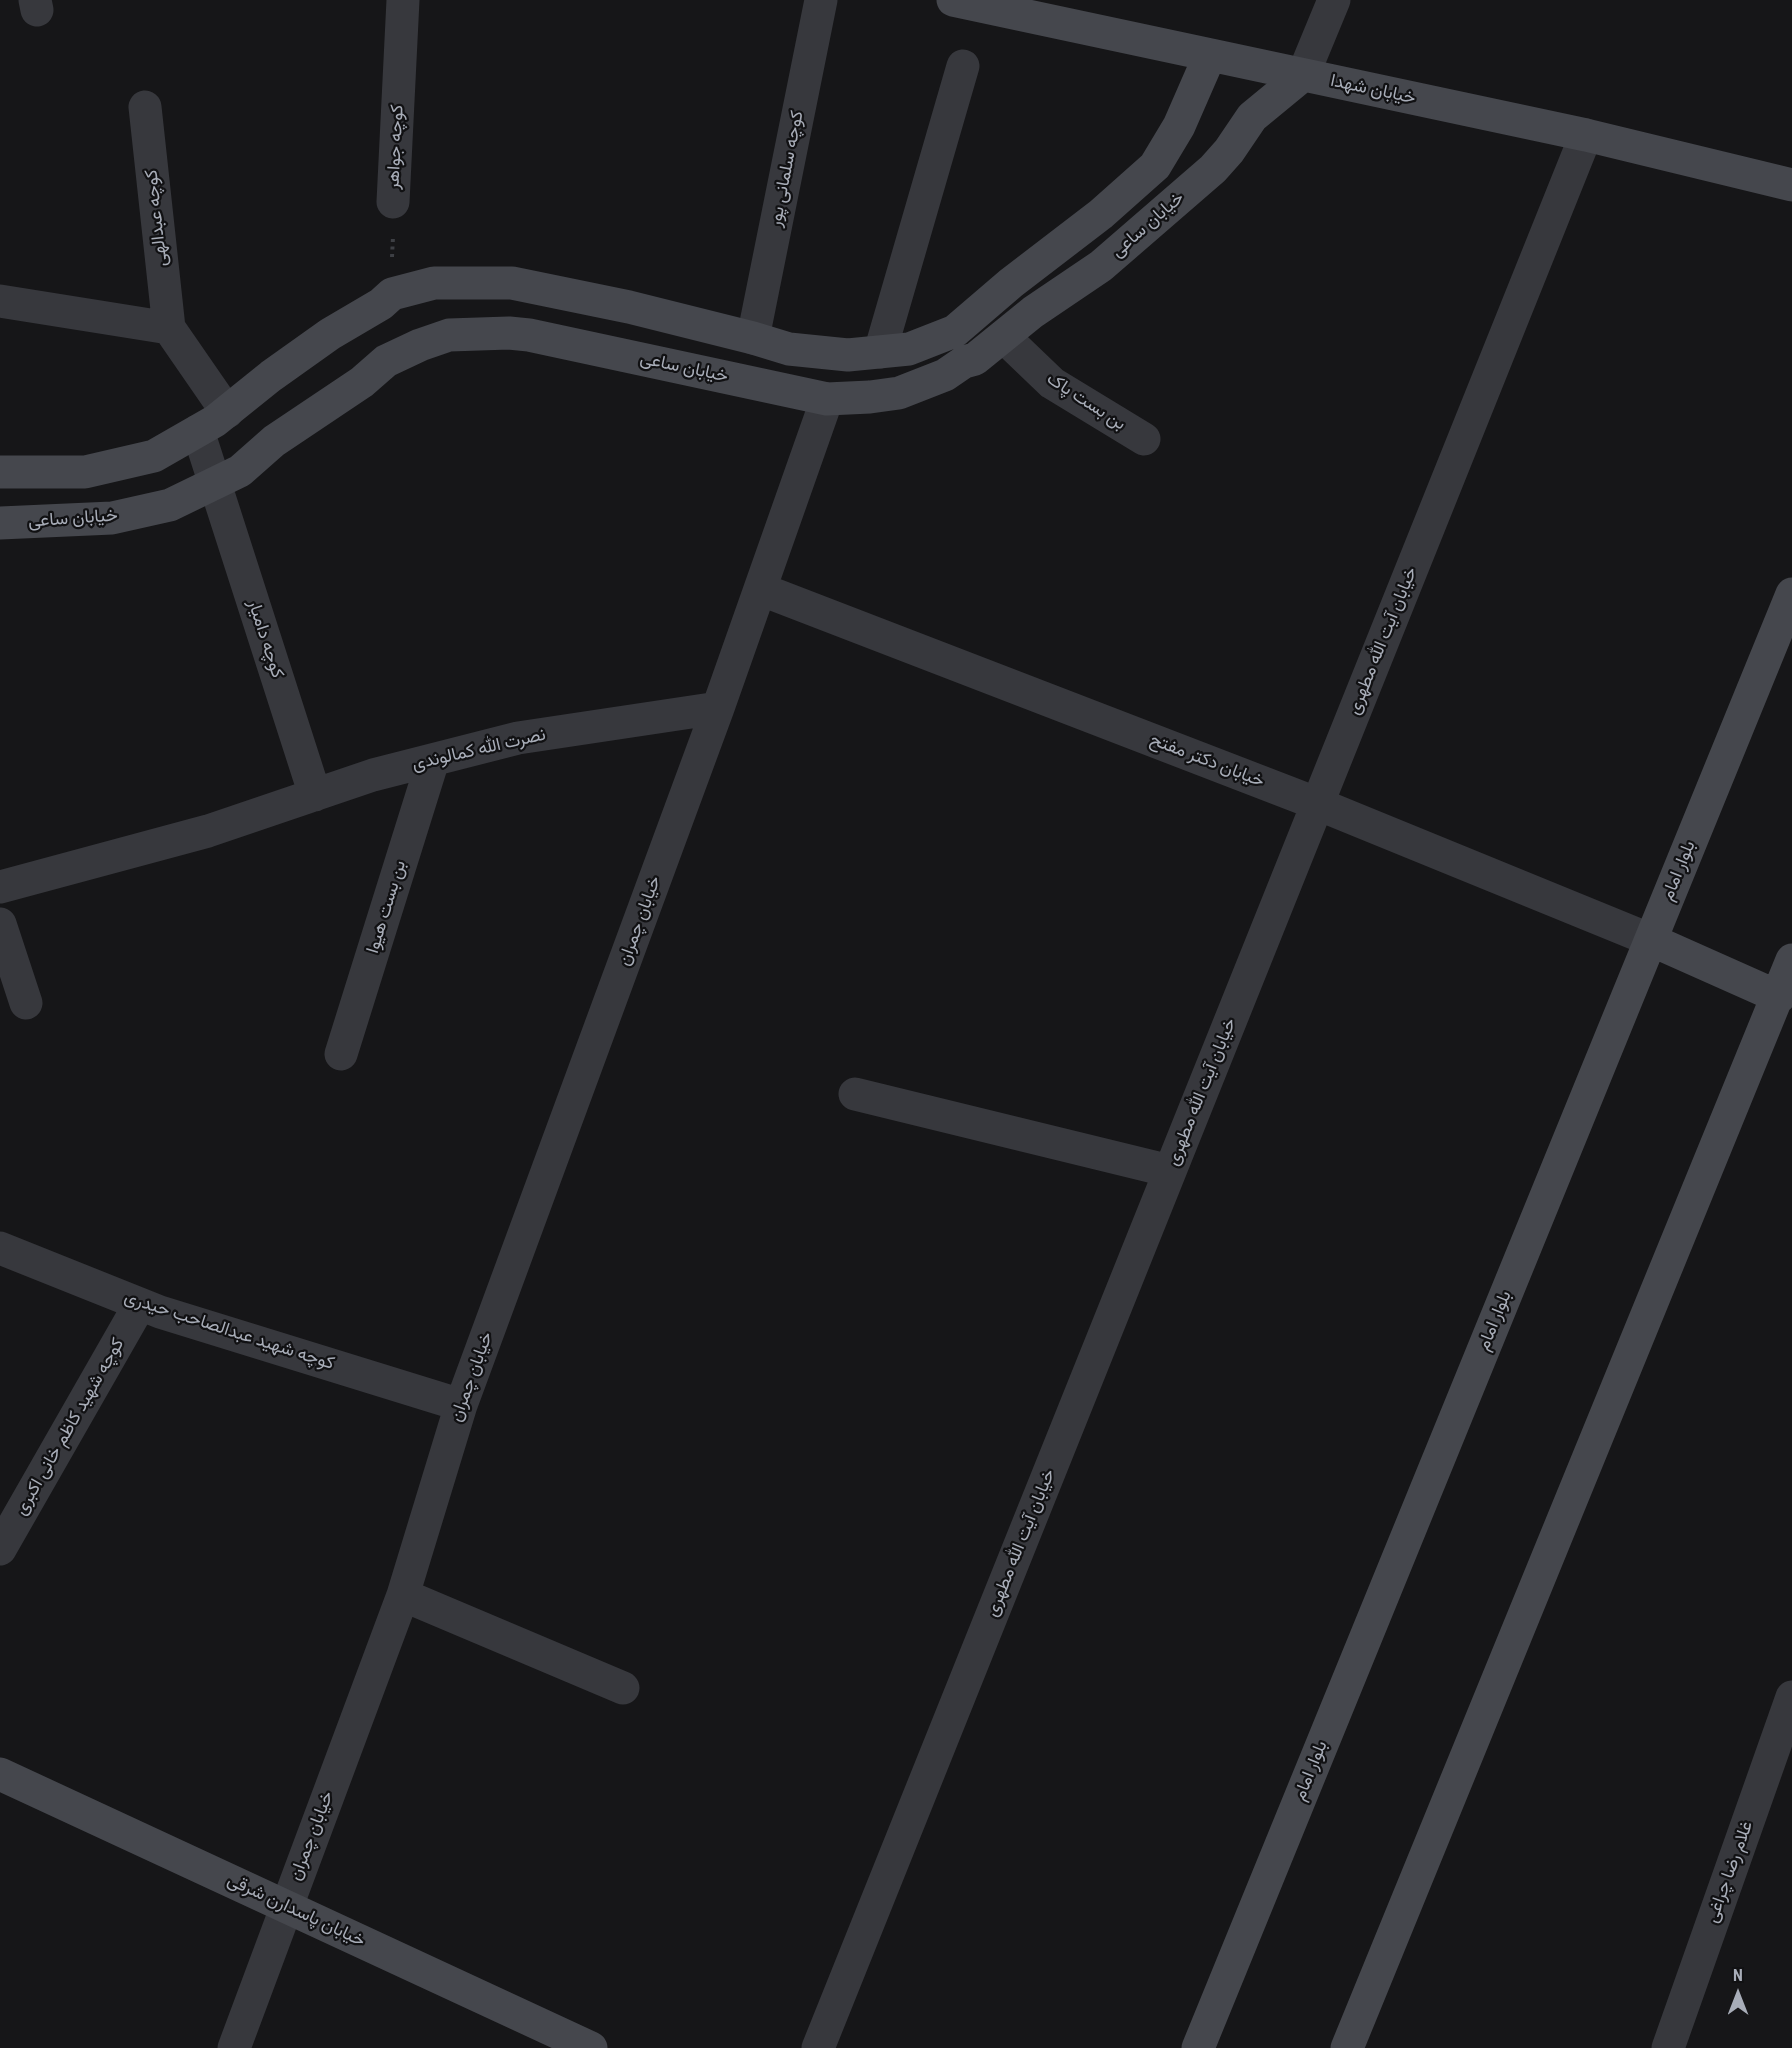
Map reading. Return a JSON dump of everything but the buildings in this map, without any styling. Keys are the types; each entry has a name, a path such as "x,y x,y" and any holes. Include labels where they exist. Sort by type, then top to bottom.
{"main road":[{"name":"خیابان شهدا","path":"953,0 1586,135 1792,184"},
{"path":"0,472 84,472 154,456 227,412 330,333 381,304 392,294 434,283 512,283 629,307 753,338 789,350 848,355 909,350 955,331 1011,283 1101,214 1155,166 1179,126 1210,55"},
{"name":"خیابان ساعی","path":"0,523 112,518 170,505 240,471 274,441 362,382 386,362 420,345 449,335 509,333 529,335 827,399 899,393 945,375 964,362 975,359 1033,312 1101,266 1213,169 1229,151 1251,117 1303,75"},
{"name":"بلوار امام","path":"1198,2048 1792,594"},
{"path":"1651,940 1785,1000"},
{"path":"1347,2048 1785,1000 1792,960"},
{"name":"خیابان پاسدارن شرقی","path":"0,1774 591,2048"}],"street":[{"name":"کوچه جواهر","path":"393,202 404,0"},
{"name":"کوچه سلمانی پور","path":"753,338 821,0"},
{"path":"1303,75 1334,0"},
{"path":"880,352 963,66"},
{"name":"کوچه عبدالهی","path":"145,107 169,328"},
{"name":"خیابان آیت الله مطهری","path":"819,2048 1586,135"},
{"path":"0,301 169,328 227,412"},
{"name":"بن بست پاک","path":"1004,337 1053,383 1144,439"},
{"path":"718,708 827,399"},
{"name":"کوچه دامیار","path":"198,431 315,795"},
{"name":"خیابان دکتر مفتح","path":"760,589 1318,804 1651,940"},
{"name":"نصرت الله کمالوندی","path":"0,887 208,831 373,775 518,738 718,708"},
{"name":"خیابان چمران","path":"234,2048 403,1595 461,1405 718,708"},
{"name":"بن بست هیوا","path":"341,1054 433,760"},
{"path":"0,924 26,1003"},
{"path":"855,1094 1170,1171"},
{"name":"کوچه شهید عبدالصاحب حیدری","path":"0,1248 160,1312 461,1405"},
{"name":"کوچه شهید کاظم خانی اکبری","path":"0,1550 140,1304"},
{"path":"403,1595 623,1688"},
{"name":"غلام رضا چراغی","path":"1668,2048 1792,1697"}],"path":[{"name":"کوچه جواهر","path":"392,294 393,202"}]}
